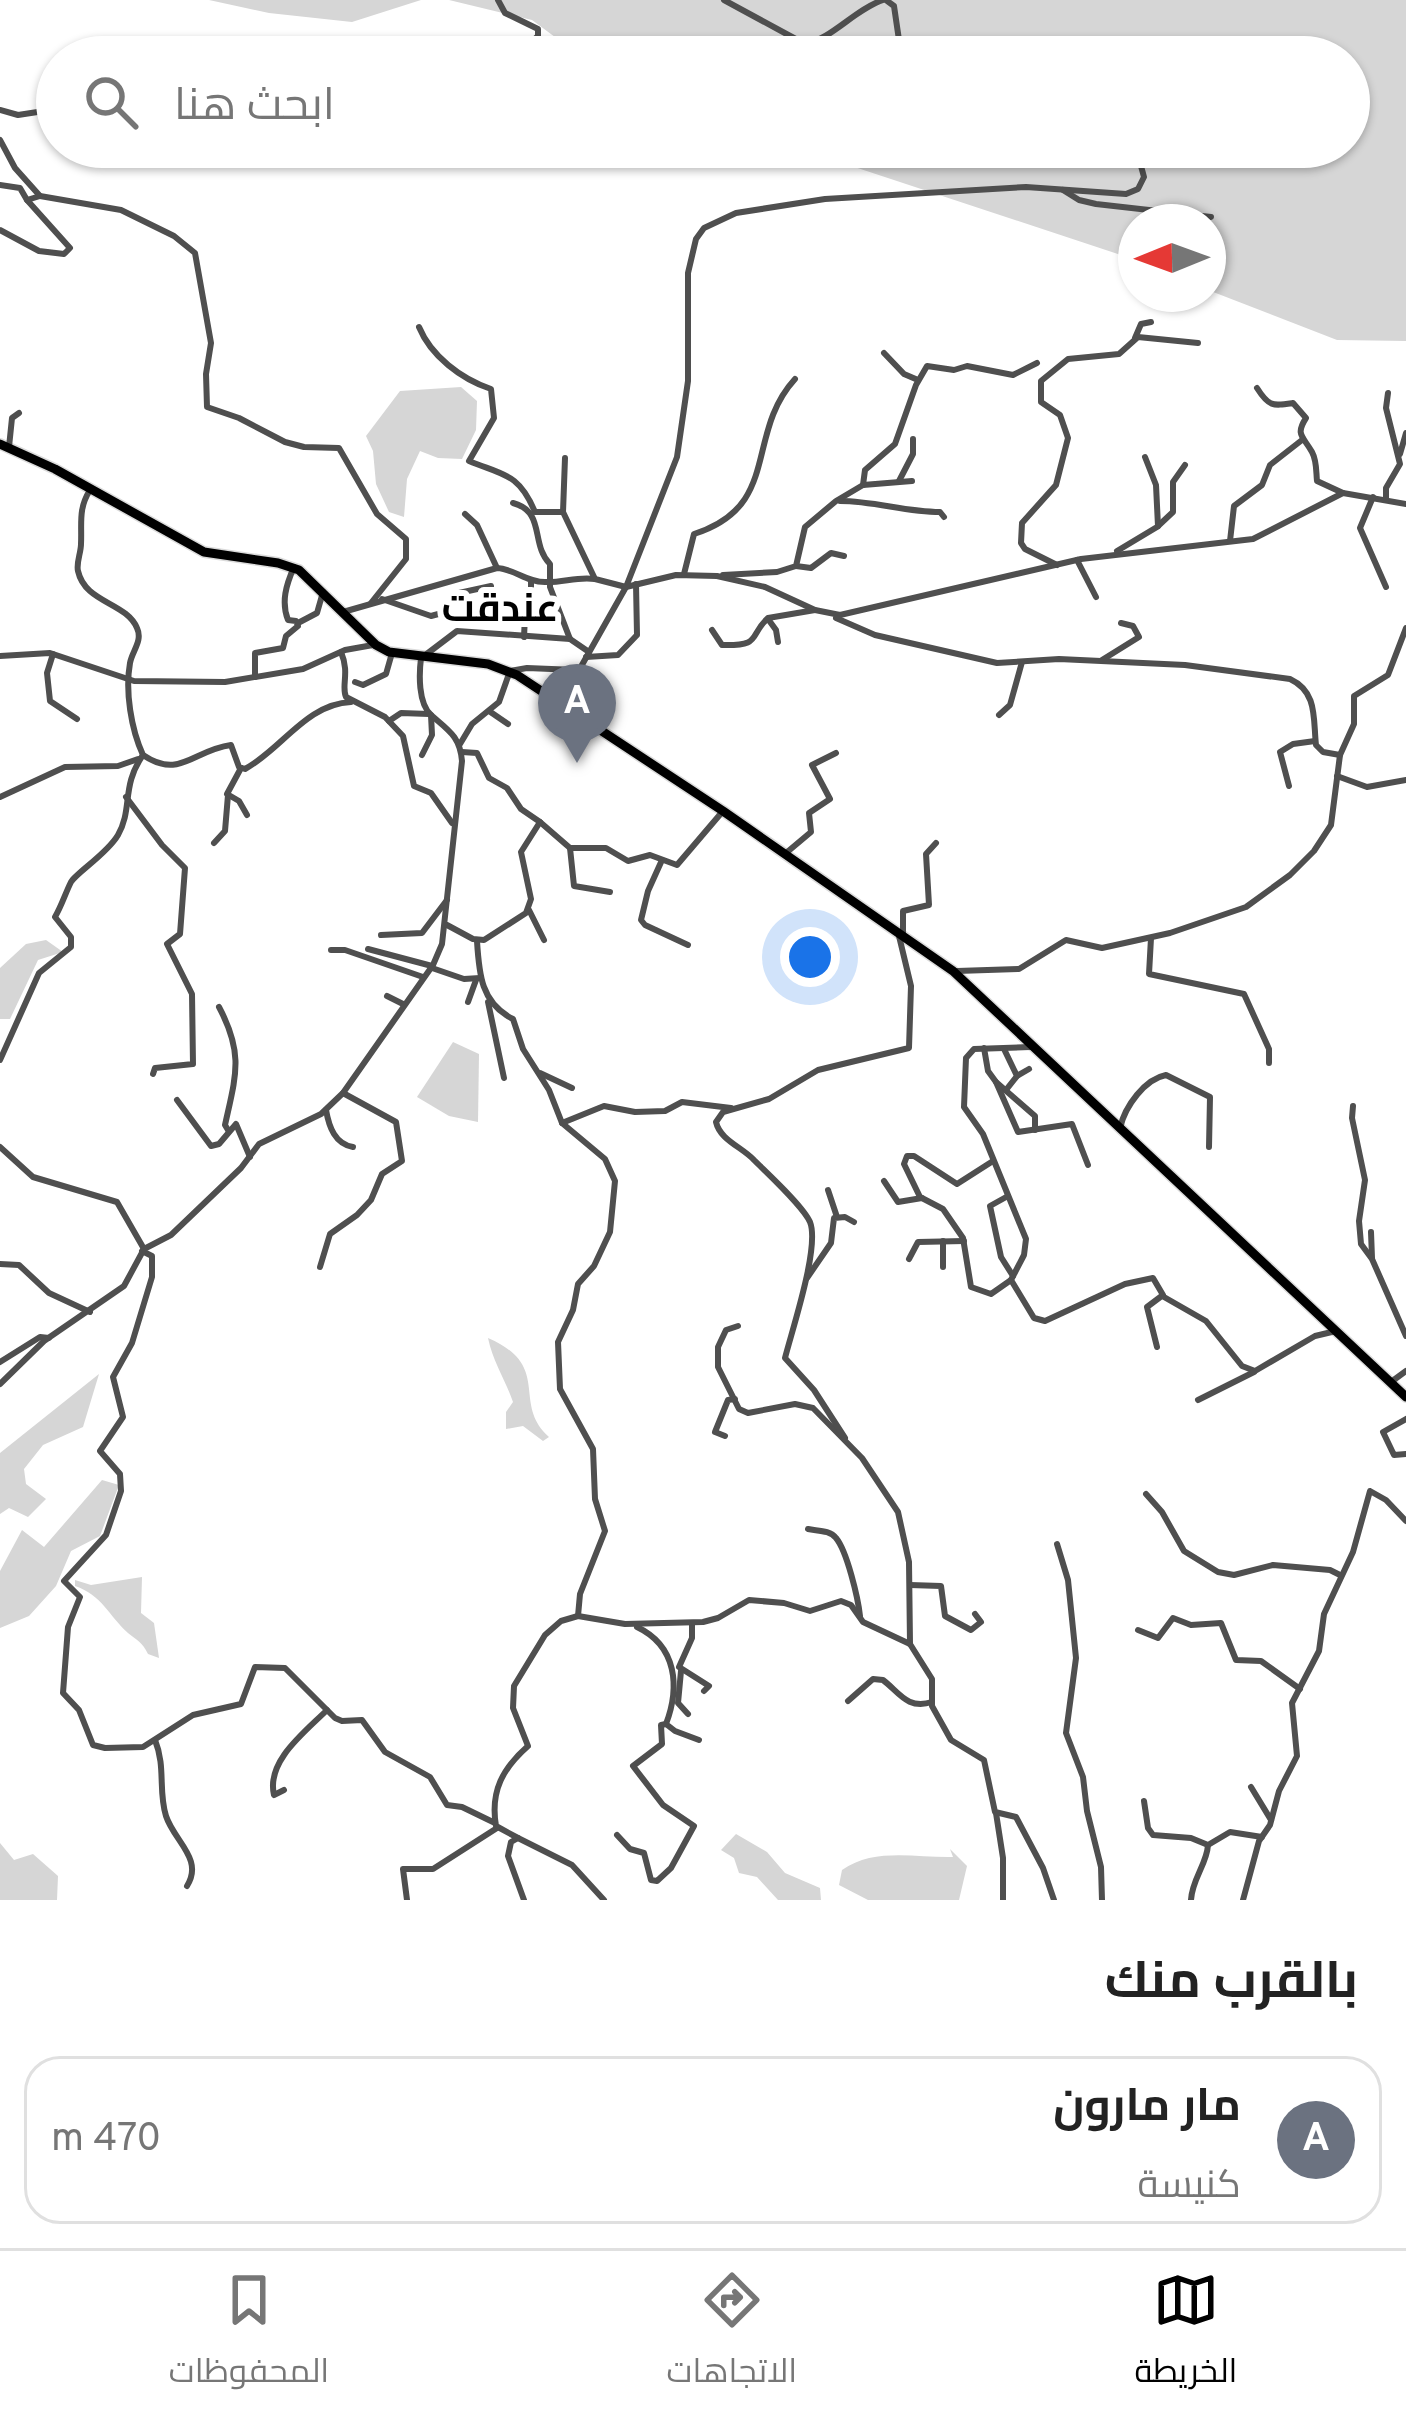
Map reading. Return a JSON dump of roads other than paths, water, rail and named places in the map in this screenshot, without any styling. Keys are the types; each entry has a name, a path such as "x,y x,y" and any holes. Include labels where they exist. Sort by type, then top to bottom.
{"main road":[{"path":"4,446 204,552 294,567 376,645 392,653 488,664 510,671 723,811 953,971 1406,1397"}],"street":[{"path":"498,0 506,13 538,29 537,36"},
{"path":"724,0 791,36"},
{"path":"825,36 852,14 884,0 894,6 898,36"},
{"path":"0,110 18,115 36,112"},
{"path":"0,140 15,168 40,196"},
{"path":"561,702 631,585 681,442 688,381 688,273 696,239 704,228 736,213 826,199 1026,187 1126,194 1138,189 1144,177 1142,168"},
{"path":"0,185 20,188 70,248 64,254 39,251 0,230"},
{"path":"1062,190 1079,200 1118,206"},
{"path":"27,200 40,196 121,210 193,250 200,265 201,302 211,343 207,407 285,442 339,448 377,514 406,539 406,559 371,602"},
{"path":"1057,565 1025,549 1020,535 1022,523 1057,485 1067,438 1063,419 1041,402 1039,384 1068,358 1123,353 1141,324 1151,322"},
{"path":"419,327 426,342 461,376 491,389 494,418 469,461 496,468 517,482 535,512 563,512"},
{"path":"1135,338 1198,343"},
{"path":"884,353 904,374 918,380"},
{"path":"863,484 865,470 895,444 918,380 933,364 950,370 968,365 1013,375 1037,363"},
{"path":"684,574 694,534 716,529 748,500 757,465 766,453 773,410 795,379"},
{"path":"1257,388 1271,405 1278,408 1293,403 1302,410 1306,418 1299,430 1315,458 1317,482 1343,493 1406,504"},
{"path":"1388,393 1386,408 1400,457"},
{"path":"4,446 12,418 19,413"},
{"path":"1386,500 1387,488 1399,470 1406,433"},
{"path":"899,481 913,454 914,439"},
{"path":"1231,542 1234,506 1262,484 1270,465 1302,440"},
{"path":"565,458 563,512 596,579"},
{"path":"1145,458 1156,484 1158,526"},
{"path":"1108,555 1173,512 1173,482 1185,465"},
{"path":"796,566 805,527 836,501 863,484 912,481"},
{"path":"0,1060 39,974 71,947 71,937 55,916 71,881 118,836 129,778 142,755 130,680 137,628 126,615 95,596 77,570 81,507 91,489"},
{"path":"832,616 1076,560 1266,534 1343,493"},
{"path":"1373,497 1360,532 1386,587"},
{"path":"836,501 875,501 885,507 940,512 944,517"},
{"path":"513,503 529,509 536,522 538,551 550,564 549,583 570,639 588,655 617,655 637,634 631,585"},
{"path":"465,514 477,524 497,568"},
{"path":"343,612 497,568 531,581 579,578 631,585 684,574 811,568 831,553 844,556"},
{"path":"1076,560 1096,597"},
{"path":"294,567 285,591 285,612 288,620 298,622"},
{"path":"717,576 765,587 875,635 997,663 1059,659 1223,668 1294,680 1313,705 1319,749 1340,754"},
{"path":"524,637 531,581"},
{"path":"382,599 431,616 442,613 459,593 490,586"},
{"path":"255,677 254,652 283,647 298,622 317,613 323,590"},
{"path":"768,618 815,610"},
{"path":"712,630 722,645 739,644 758,636 768,618"},
{"path":"768,618 778,642"},
{"path":"1099,662 1139,637 1133,626 1121,623"},
{"path":"953,971 1019,969 1066,940 1102,948 1151,938 1246,907 1290,874 1314,851 1331,825 1340,754 1354,724 1354,697 1388,675 1406,628"},
{"path":"422,754 432,735 421,688 422,658 451,632 570,639"},
{"path":"0,656 53,654 130,680 225,682 309,667 341,652 376,645"},
{"path":"341,652 348,672 343,690 351,702 389,721 403,736 414,786 431,793 454,826"},
{"path":"355,682 363,686 386,674 392,653"},
{"path":"53,654 46,674 50,701 77,719"},
{"path":"999,715 1010,705 1022,662"},
{"path":"0,1384 49,1338 129,1281 143,1250 167,1238 261,1142 285,1135 326,1110 343,1093 431,967 447,925 461,748 469,727 501,699 510,671 578,670"},
{"path":"214,843 225,831 228,795 241,768 263,758 298,725 333,704 351,702"},
{"path":"489,711 508,724"},
{"path":"389,721 401,713 430,714 451,730 461,748 477,753 489,778 507,788 521,809 569,848 574,886 610,892"},
{"path":"1289,785 1279,754 1293,744 1315,740"},
{"path":"142,755 177,766 202,752 231,745 241,768"},
{"path":"783,855 812,832 809,813 829,803 812,765 836,753"},
{"path":"0,797 62,768 122,765 142,755"},
{"path":"1337,776 1367,787 1406,780"},
{"path":"228,795 248,815"},
{"path":"126,797 162,845 182,862 187,876 180,934 166,944 192,994 193,1064 155,1068 153,1074"},
{"path":"569,848 606,848 628,861 650,856 674,865 723,811"},
{"path":"540,822 521,851 529,910 544,940"},
{"path":"910,1644 910,1585 902,1519 814,1390 785,1358 812,1248 810,1223 754,1159 716,1128 717,1119 733,1108 769,1099 818,1070 910,1048 911,986 901,935 903,911 929,905 926,854 936,843"},
{"path":"662,860 641,920 688,945"},
{"path":"381,935 422,933 449,896"},
{"path":"478,941 509,927 529,910"},
{"path":"447,925 478,941"},
{"path":"1151,938 1149,974 1244,994 1270,1049 1269,1063"},
{"path":"468,1002 478,979 478,941"},
{"path":"368,949 478,979 496,1010 513,1019 562,1123 607,1162 616,1192 605,1245 580,1281 574,1310 558,1339 559,1385 593,1449 595,1504 605,1531 580,1594 578,1616"},
{"path":"332,950 346,950 424,976"},
{"path":"387,995 403,1004"},
{"path":"488,999 504,1078"},
{"path":"219,1007 235,1038 238,1062 225,1125 228,1130"},
{"path":"993,1161 955,1184 916,1157 907,1156 904,1165 922,1198 946,1212 964,1241 970,1287 991,1294 1012,1278 1024,1256 1026,1239 981,1130 963,1102 967,1056 984,1048 1032,1046"},
{"path":"984,1048 988,1071 1018,1132 1072,1124 1088,1165"},
{"path":"1004,1049 1017,1076"},
{"path":"1006,1090 1029,1069"},
{"path":"537,1072 572,1088"},
{"path":"1120,1128 1125,1111 1146,1084 1166,1075 1210,1097 1209,1147"},
{"path":"996,1082 1035,1116 1035,1130"},
{"path":"320,1267 330,1234 357,1215 371,1200 382,1174 402,1161 396,1122 343,1093"},
{"path":"177,1100 212,1147 237,1124 250,1156"},
{"path":"562,1123 604,1106 633,1112 662,1112 680,1102 733,1108"},
{"path":"1353,1106 1365,1180 1360,1240 1406,1336"},
{"path":"326,1110 331,1130 341,1143 353,1147"},
{"path":"0,1147 41,1180 113,1200 153,1261 131,1348 113,1377 123,1417 100,1451 120,1474 122,1488 106,1534 64,1581 80,1600 68,1627 63,1689 96,1747 136,1748 193,1714 242,1704 250,1673 258,1666 290,1670 327,1710 342,1721 363,1721 385,1752 430,1777 447,1805 461,1807 572,1865 604,1900"},
{"path":"884,1181 898,1202 922,1198"},
{"path":"804,1281 830,1245 837,1217 828,1190"},
{"path":"1008,1196 992,1201 990,1208 1001,1257 1031,1315 1041,1321 1146,1277 1154,1280 1162,1296 1206,1321 1242,1366 1255,1372"},
{"path":"837,1217 854,1222"},
{"path":"1371,1232 1372,1259"},
{"path":"943,1267 944,1241"},
{"path":"909,1259 916,1243 964,1241"},
{"path":"0,1264 23,1267 49,1293 90,1312"},
{"path":"1156,1347 1148,1307 1162,1296"},
{"path":"738,1326 726,1330 717,1352 718,1371 741,1410 806,1405 845,1438"},
{"path":"1198,1400 1315,1336 1336,1331"},
{"path":"0,1362 40,1337 49,1338"},
{"path":"1390,1382 1406,1371"},
{"path":"725,1436 715,1432 716,1426 728,1400 734,1399"},
{"path":"1406,1418 1383,1432 1395,1456 1406,1454"},
{"path":"1243,1900 1279,1791 1297,1756 1291,1706 1320,1646 1324,1616 1353,1552 1370,1491 1406,1521"},
{"path":"1146,1494 1184,1551 1214,1570 1231,1575 1273,1565 1340,1575"},
{"path":"808,1529 836,1538 855,1583 861,1619"},
{"path":"1057,1544 1068,1580 1076,1658 1066,1733 1083,1777 1101,1867 1102,1900"},
{"path":"910,1585 941,1586 945,1616 971,1630 981,1622 975,1614"},
{"path":"524,1900 498,1828 497,1784 509,1762 527,1746 513,1708 514,1686 549,1630 578,1616 631,1624 692,1623 718,1618 755,1599 810,1611 841,1601 851,1605 861,1619 910,1644 932,1679 932,1702 954,1743 984,1760 1003,1858 1003,1900"},
{"path":"1138,1630 1158,1638 1173,1618 1191,1625 1221,1623 1236,1660 1264,1663 1300,1689"},
{"path":"688,1714 678,1703 681,1661 692,1638 692,1623"},
{"path":"617,1835 630,1849 644,1853 651,1880 657,1882 671,1868 694,1826 663,1805 633,1766 662,1744 662,1725 675,1687 674,1671 658,1640 631,1624"},
{"path":"681,1671 705,1682 709,1686 704,1690"},
{"path":"848,1701 873,1679 883,1680 897,1697 932,1702"},
{"path":"284,1790 274,1796 274,1774 290,1747 327,1710"},
{"path":"666,1724 699,1740"},
{"path":"154,1740 164,1776 165,1814 191,1859 193,1878 188,1886"},
{"path":"1251,1786 1271,1820"},
{"path":"1144,1802 1151,1835 1208,1845 1230,1832 1262,1837"},
{"path":"996,1813 1016,1817 1054,1900"},
{"path":"407,1900 405,1868 433,1869 498,1828"},
{"path":"508,1849 518,1838"},
{"path":"1191,1900 1208,1845"}],"place":[{"name":"مار مارون","path":"577,763"}],"district":[{"name":"عندقت","path":"500,607"}]}
